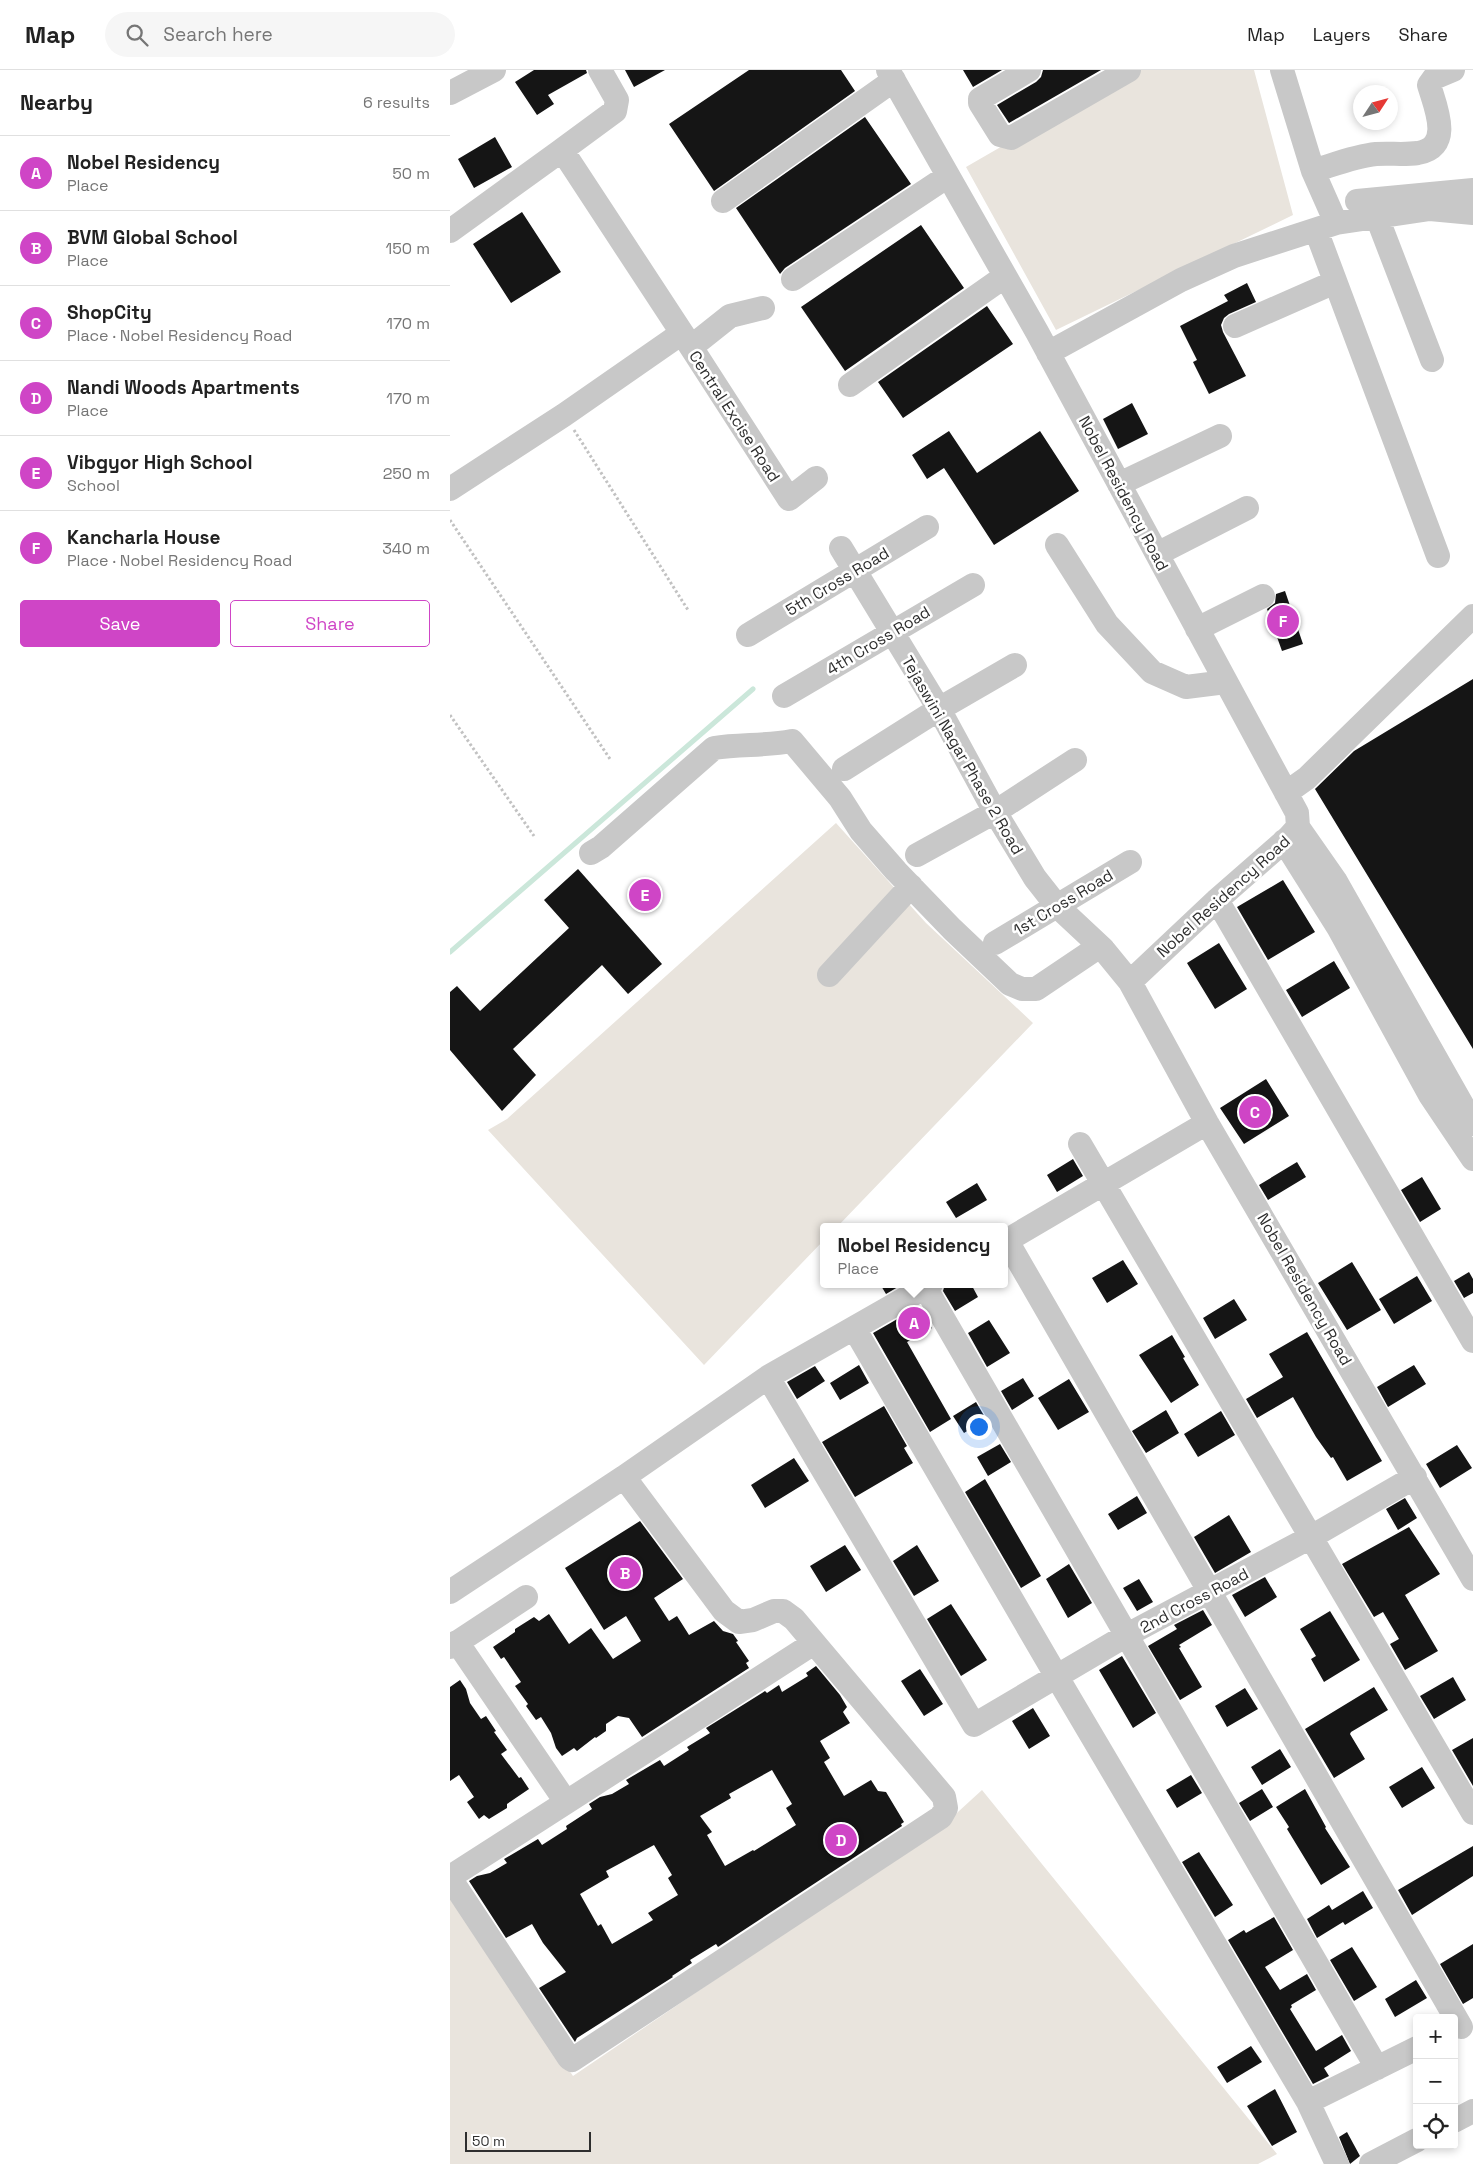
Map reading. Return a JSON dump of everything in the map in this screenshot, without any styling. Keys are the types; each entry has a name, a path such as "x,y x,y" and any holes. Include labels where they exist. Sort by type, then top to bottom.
{"street":[{"path":"450,93 494,70"},
{"path":"453,223 562,150 615,111 617,100 600,70"},
{"path":"1029,70 980,99 1000,135 1011,138 1129,70"},
{"path":"1282,70 1326,226 1335,282 1438,556"},
{"path":"1312,171 1368,155 1411,154 1430,148 1438,139 1441,125 1429,85 1434,78 1453,70"},
{"path":"723,201 891,75"},
{"name":"Nobel Residency Road","path":"891,75 1048,353 1297,813 1291,834 1130,982 1207,1123 1473,1579"},
{"name":"Central Excise Road","path":"562,150 789,499 816,478"},
{"path":"792,279 948,176"},
{"path":"1358,201 1473,190"},
{"path":"1048,353 1210,266 1234,256 1326,226 1430,209 1473,213"},
{"path":"1377,217 1432,360"},
{"path":"850,385 1004,277"},
{"path":"1235,326 1335,282"},
{"path":"450,489 564,415 686,340 730,316 763,308"},
{"path":"1119,484 1220,436"},
{"path":"1157,554 1247,508"},
{"name":"5th Cross Road","path":"748,635 927,527"},
{"path":"1057,545 1107,624 1152,672 1186,687 1226,682"},
{"name":"Tejaswini Nagar Phase 2 Road","path":"841,548 939,709 995,812 1036,878 1057,906 1103,949 1130,982"},
{"name":"4th Cross Road","path":"784,696 973,585"},
{"path":"1197,629 1263,596"},
{"path":"1283,788 1301,768 1334,750 1473,616"},
{"path":"844,769 939,709 1015,665"},
{"path":"591,853 714,748 735,745 766,746 792,741 840,798 860,831 958,934 1010,984 1022,989 1036,989 1094,950 1103,949"},
{"path":"917,855 995,812 1075,760"},
{"path":"1291,834 1335,880 1473,1124"},
{"path":"1291,834 1338,926 1430,1095 1473,1159"},
{"name":"1st Cross Road","path":"996,943 1130,862"},
{"path":"829,975 911,886"},
{"path":"1217,900 1473,1340"},
{"path":"1008,1241 1207,1123"},
{"path":"1080,1144 1473,1813"},
{"path":"1008,1245 1208,1593 1463,2026"},
{"path":"450,1592 624,1477 768,1377 924,1288"},
{"path":"929,1288 1377,2068"},
{"path":"854,1328 1308,2102 1337,2164"},
{"name":"2nd Cross Road","path":"768,1377 974,1725 1127,1635 1311,1537 1415,1477"},
{"path":"624,1477 724,1611 739,1622 753,1620 774,1611 783,1611 794,1619 944,1797 946,1808 940,1817 576,2060 569,2058 450,1877 814,1643"},
{"path":"526,1597 454,1644 566,1802"},
{"path":"1308,2102 1413,2050"},
{"path":"1458,2119 1473,2111"},
{"path":"1371,2164 1413,2142"}],"path":[{"path":"564,415 688,610"},
{"path":"450,520 610,759"},
{"path":"450,714 534,836"}],"shaded area":[{"path":"1134,70 1254,70 1293,215 1056,330 966,167"},
{"path":"836,823 926,923 1033,1023 841,1223 820,1223 820,1244 704,1365 488,1130 507,1119"},
{"path":"982,1790 1277,2154 1258,2164 450,2164 450,1889 573,2076 947,1822"}],"building":[{"path":"534,70 586,70 587,73 548,95 554,104 537,115 515,82"},
{"path":"625,70 665,70 634,87"},
{"path":"749,70 841,70 855,91 714,191 669,124"},
{"path":"963,70 1002,70 973,87"},
{"path":"1043,70 1101,70 1009,123 997,105 1036,82 1041,77"},
{"path":"865,117 911,184 785,268 780,274 736,208"},
{"path":"495,137 512,167 474,188 458,159"},
{"path":"522,212 561,272 511,303 473,244"},
{"path":"921,225 964,288 845,371 801,307"},
{"path":"1247,283 1256,302 1229,314 1224,318 1221,325 1246,376 1209,394 1193,362 1197,360 1180,326 1228,301 1224,295"},
{"path":"987,306 1013,344 903,418 878,382"},
{"path":"1132,403 1148,434 1118,449 1103,419"},
{"path":"949,431 977,473 1040,431 1079,491 994,545 944,468 927,479 912,455"},
{"path":"1285,591 1303,644 1282,651 1267,609 1275,603 1276,594"},
{"path":"1473,679 1473,1049 1315,789 1354,751"},
{"path":"578,869 662,964 628,994 602,965 513,1049 536,1075 502,1111 450,1050 450,992 457,986 480,1011 569,928 544,900"},
{"path":"1283,880 1315,932 1268,960 1237,907"},
{"path":"1219,943 1247,989 1215,1009 1187,963"},
{"path":"1334,961 1350,988 1302,1017 1286,990"},
{"path":"1266,1079 1289,1116 1244,1144 1220,1108"},
{"path":"1073,1159 1083,1176 1057,1192 1047,1175"},
{"path":"1297,1162 1306,1177 1268,1200 1259,1185"},
{"path":"1422,1177 1441,1209 1420,1222 1401,1190"},
{"path":"977,1183 987,1200 956,1218 946,1202"},
{"path":"1123,1260 1138,1284 1107,1303 1092,1278"},
{"path":"1352,1262 1381,1310 1347,1330 1318,1283"},
{"path":"1469,1272 1473,1279 1473,1293 1464,1298 1454,1281"},
{"path":"1417,1276 1432,1301 1394,1324 1379,1299"},
{"path":"882,1288 896,1288 886,1294"},
{"path":"944,1288 973,1288 978,1297 955,1311 943,1291"},
{"path":"1234,1299 1247,1320 1215,1339 1203,1318"},
{"path":"920,1306 932,1328 907,1342 951,1419 930,1432 873,1333"},
{"path":"989,1320 1010,1353 987,1367 968,1333"},
{"path":"1307,1332 1382,1461 1347,1481 1333,1457 1331,1458 1316,1437 1293,1397 1257,1418 1246,1399 1283,1377 1269,1354"},
{"path":"1172,1335 1199,1385 1171,1403 1139,1355"},
{"path":"859,1365 869,1383 840,1400 830,1383"},
{"path":"1414,1365 1426,1384 1388,1407 1377,1387"},
{"path":"815,1366 825,1381 797,1399 787,1382"},
{"path":"1023,1378 1034,1396 1012,1410 1001,1391"},
{"path":"1069,1379 1089,1412 1058,1430 1038,1398"},
{"path":"976,1402 986,1419 964,1433 953,1416"},
{"path":"884,1406 907,1446 904,1448 913,1463 855,1497 822,1442"},
{"path":"1166,1410 1179,1433 1146,1453 1132,1431"},
{"path":"1221,1411 1235,1435 1198,1457 1184,1434"},
{"path":"1000,1444 1011,1462 988,1476 977,1457"},
{"path":"1457,1445 1472,1468 1440,1488 1426,1464"},
{"path":"794,1458 809,1481 765,1508 751,1485"},
{"path":"985,1479 1041,1576 1021,1588 965,1492"},
{"path":"1137,1496 1147,1513 1118,1530 1108,1514"},
{"path":"1405,1498 1417,1518 1398,1530 1386,1509"},
{"path":"1229,1515 1251,1552 1215,1573 1194,1537"},
{"path":"640,1521 683,1579 654,1598 669,1621 677,1616 689,1635 714,1621 723,1631 733,1634 749,1661 746,1663 749,1668 642,1737 629,1718 618,1716 606,1724 606,1731 577,1751 574,1748 562,1756 541,1717 536,1720 526,1706 528,1704 515,1686 521,1682 504,1657 501,1659 493,1647 515,1632 515,1629 534,1617 539,1621 549,1614 569,1644 591,1628 613,1659 641,1641 626,1616 604,1630 565,1568"},
{"path":"1409,1527 1440,1574 1405,1595 1438,1651 1405,1670 1390,1644 1399,1639 1383,1612 1374,1617 1342,1564"},
{"path":"845,1545 861,1570 826,1592 810,1566"},
{"path":"917,1545 939,1581 914,1596 893,1561"},
{"path":"1069,1564 1092,1603 1068,1618 1046,1579"},
{"path":"1265,1577 1277,1597 1245,1617 1232,1595"},
{"path":"1139,1579 1153,1602 1137,1611 1123,1588"},
{"path":"951,1604 987,1660 961,1676 927,1619"},
{"path":"1203,1610 1212,1625 1179,1645 1202,1687 1180,1700 1148,1646 1177,1629 1174,1625"},
{"path":"1330,1611 1360,1660 1324,1682 1311,1659 1316,1656 1300,1629"},
{"path":"1122,1656 1156,1713 1133,1728 1099,1670"},
{"path":"816,1666 840,1695 847,1707 843,1712 850,1723 820,1741 830,1758 824,1762 844,1796 871,1780 878,1791 886,1792 904,1822 901,1824 902,1826 718,1947 716,1944 690,1960 692,1963 673,1977 577,2038 575,2042 539,1988 566,1972 543,1943 532,1924 506,1938 469,1881 477,1876 490,1873 507,1863 504,1859 538,1839 542,1845 567,1829 566,1826 592,1809 589,1804 629,1784 626,1780 660,1760 664,1766 689,1750 687,1747 710,1733 706,1728 765,1691 767,1693 779,1685 782,1692 808,1676 806,1673","holes":["772,1770 792,1804 786,1808 796,1825 754,1851 725,1866 707,1835 712,1832 700,1816 731,1798 729,1794","654,1845 672,1875 668,1878 678,1895 648,1913 653,1920 612,1944 601,1924 598,1926 580,1894 609,1877 606,1871"]},
{"path":"920,1669 943,1704 924,1716 901,1681"},
{"path":"1453,1677 1466,1700 1434,1719 1420,1696"},
{"path":"460,1680 466,1689 470,1703 481,1719 486,1716 496,1731 494,1732 507,1750 501,1754 529,1789 507,1804 507,1808 489,1819 484,1815 479,1819 467,1802 474,1797 459,1775 450,1781 450,1687"},
{"path":"1374,1687 1388,1710 1351,1732 1350,1734 1365,1759 1334,1778 1305,1729"},
{"path":"1245,1688 1258,1709 1227,1727 1215,1706"},
{"path":"1033,1708 1050,1736 1029,1749 1012,1721"},
{"path":"1473,1738 1473,1786 1452,1750"},
{"path":"1280,1749 1291,1767 1262,1785 1251,1767"},
{"path":"1422,1767 1435,1788 1402,1808 1389,1787"},
{"path":"1191,1775 1202,1793 1177,1808 1166,1790"},
{"path":"1262,1789 1273,1807 1250,1821 1239,1803"},
{"path":"1305,1789 1325,1828 1350,1867 1321,1885 1276,1807"},
{"path":"1473,1846 1473,1876 1412,1915 1398,1890"},
{"path":"1199,1852 1233,1905 1215,1917 1182,1862"},
{"path":"1363,1891 1373,1908 1345,1925 1343,1922 1317,1938 1307,1919 1329,1905 1332,1910"},
{"path":"1274,1917 1293,1950 1265,1967 1280,1990 1307,1974 1316,1990 1291,2005 1290,2009 1316,2051 1342,2035 1351,2051 1324,2068 1329,2076 1313,2084 1228,1940 1244,1930 1246,1933"},
{"path":"1473,1944 1473,1998 1463,2004 1440,1964"},
{"path":"1352,1947 1377,1987 1354,2001 1330,1960"},
{"path":"1416,1980 1427,1998 1395,2017 1385,1999"},
{"path":"1251,2046 1262,2062 1227,2083 1217,2067"},
{"path":"1275,2089 1297,2132 1272,2146 1247,2106"},
{"path":"1347,2132 1360,2156 1350,2164 1339,2137"}],"waterway":[{"path":"450,952 753,689"}],"place":[{"name":"Kancharla House","path":"1283,621"},
{"name":"Vibgyor High School","path":"645,895"},
{"name":"ShopCity","path":"1255,1112"},
{"name":"Nobel Residency","path":"914,1323"},
{"name":"BVM Global School","path":"625,1573"},
{"name":"Nandi Woods Apartments","path":"841,1840"}]}
